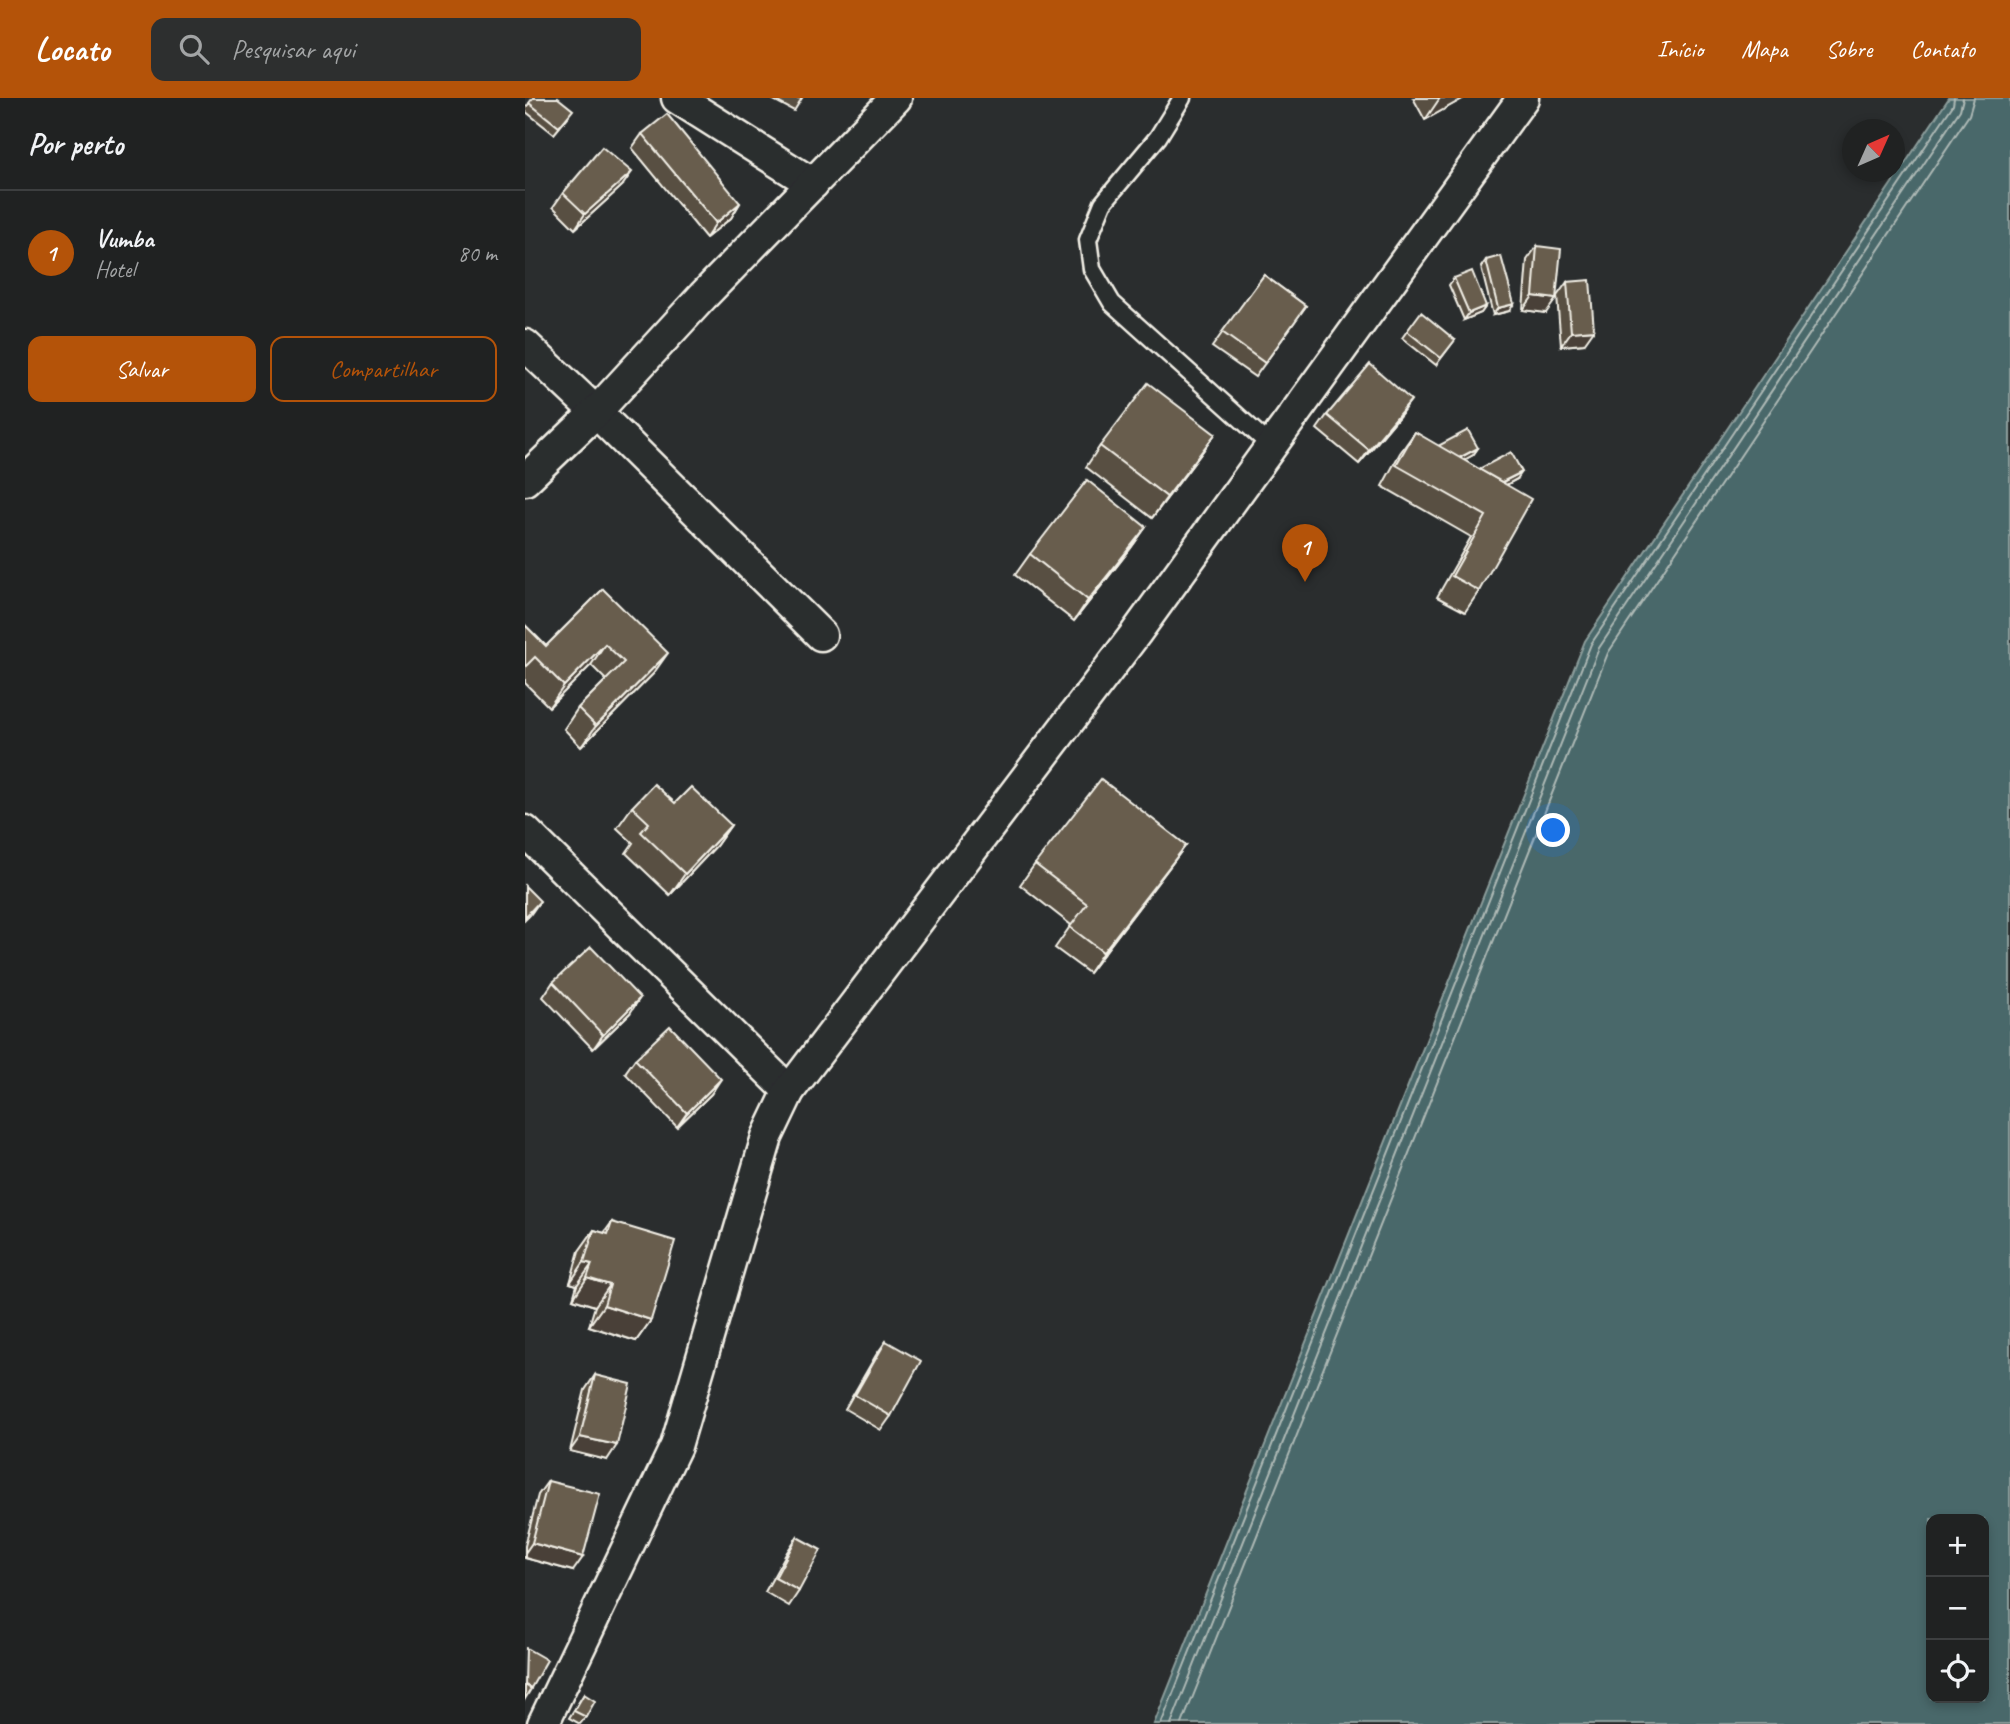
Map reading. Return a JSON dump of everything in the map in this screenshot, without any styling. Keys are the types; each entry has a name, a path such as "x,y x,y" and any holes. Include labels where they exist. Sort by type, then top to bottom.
{"street":[{"path":"677,98 813,184"},
{"path":"525,480 596,412 703,296 896,98"},
{"path":"543,1724 676,1446 767,1138 789,1091 1136,633 1523,98"},
{"path":"525,345 821,635"},
{"path":"525,831 789,1091"}],"lane":[{"path":"1182,98 1158,137 1103,203 1088,240 1092,269 1112,303 1271,446"}],"water":[{"path":"1949,98 2010,98 2010,1724 1154,1724 1585,641 1893,182 1905,182 1905,164"}],"building":[{"path":"533,98 558,98 573,110 559,127 529,103"},
{"path":"667,114 740,203 716,223 642,134"},
{"path":"602,147 632,172 585,214 563,193"},
{"path":"1537,246 1561,249 1556,299 1533,296"},
{"path":"1501,256 1514,304 1498,308 1486,260"},
{"path":"1472,271 1486,306 1469,313 1454,278"},
{"path":"1264,275 1306,306 1265,363 1222,332"},
{"path":"1590,280 1594,330 1571,332 1567,282"},
{"path":"1421,312 1455,340 1441,358 1407,331"},
{"path":"1370,364 1411,400 1369,450 1327,415"},
{"path":"1148,383 1215,434 1167,497 1100,446"},
{"path":"1468,430 1478,448 1459,458 1438,446"},
{"path":"1415,432 1531,499 1479,591 1452,576 1486,516 1396,465"},
{"path":"1511,452 1522,472 1502,482 1479,469"},
{"path":"1087,480 1146,527 1088,600 1030,554"},
{"path":"603,589 668,653 596,726 578,708 624,662 605,644 564,686 535,657 525,667 525,625 546,646"},
{"path":"1101,779 1186,845 1103,952 1070,927 1087,904 1035,864"},
{"path":"654,784 675,803 691,787 731,825 685,874 641,832 649,823 632,807"},
{"path":"525,886 540,901 525,917"},
{"path":"591,947 640,998 603,1035 553,982"},
{"path":"670,1026 721,1079 687,1113 635,1059"},
{"path":"612,1222 675,1241 651,1320 604,1305 610,1285 587,1278 592,1264 584,1262 594,1230 608,1234"},
{"path":"886,1341 921,1361 891,1416 855,1395"},
{"path":"595,1375 631,1384 617,1445 580,1437"},
{"path":"548,1481 600,1494 583,1557 532,1543"},
{"path":"797,1537 821,1550 799,1591 775,1578"},
{"path":"526,1648 547,1660 531,1688 525,1685"},
{"path":"525,1685 531,1689 525,1699"},
{"path":"584,1694 595,1701 586,1717 574,1711"}],"place":[{"name":"Vumba","path":"1305,582"}]}
